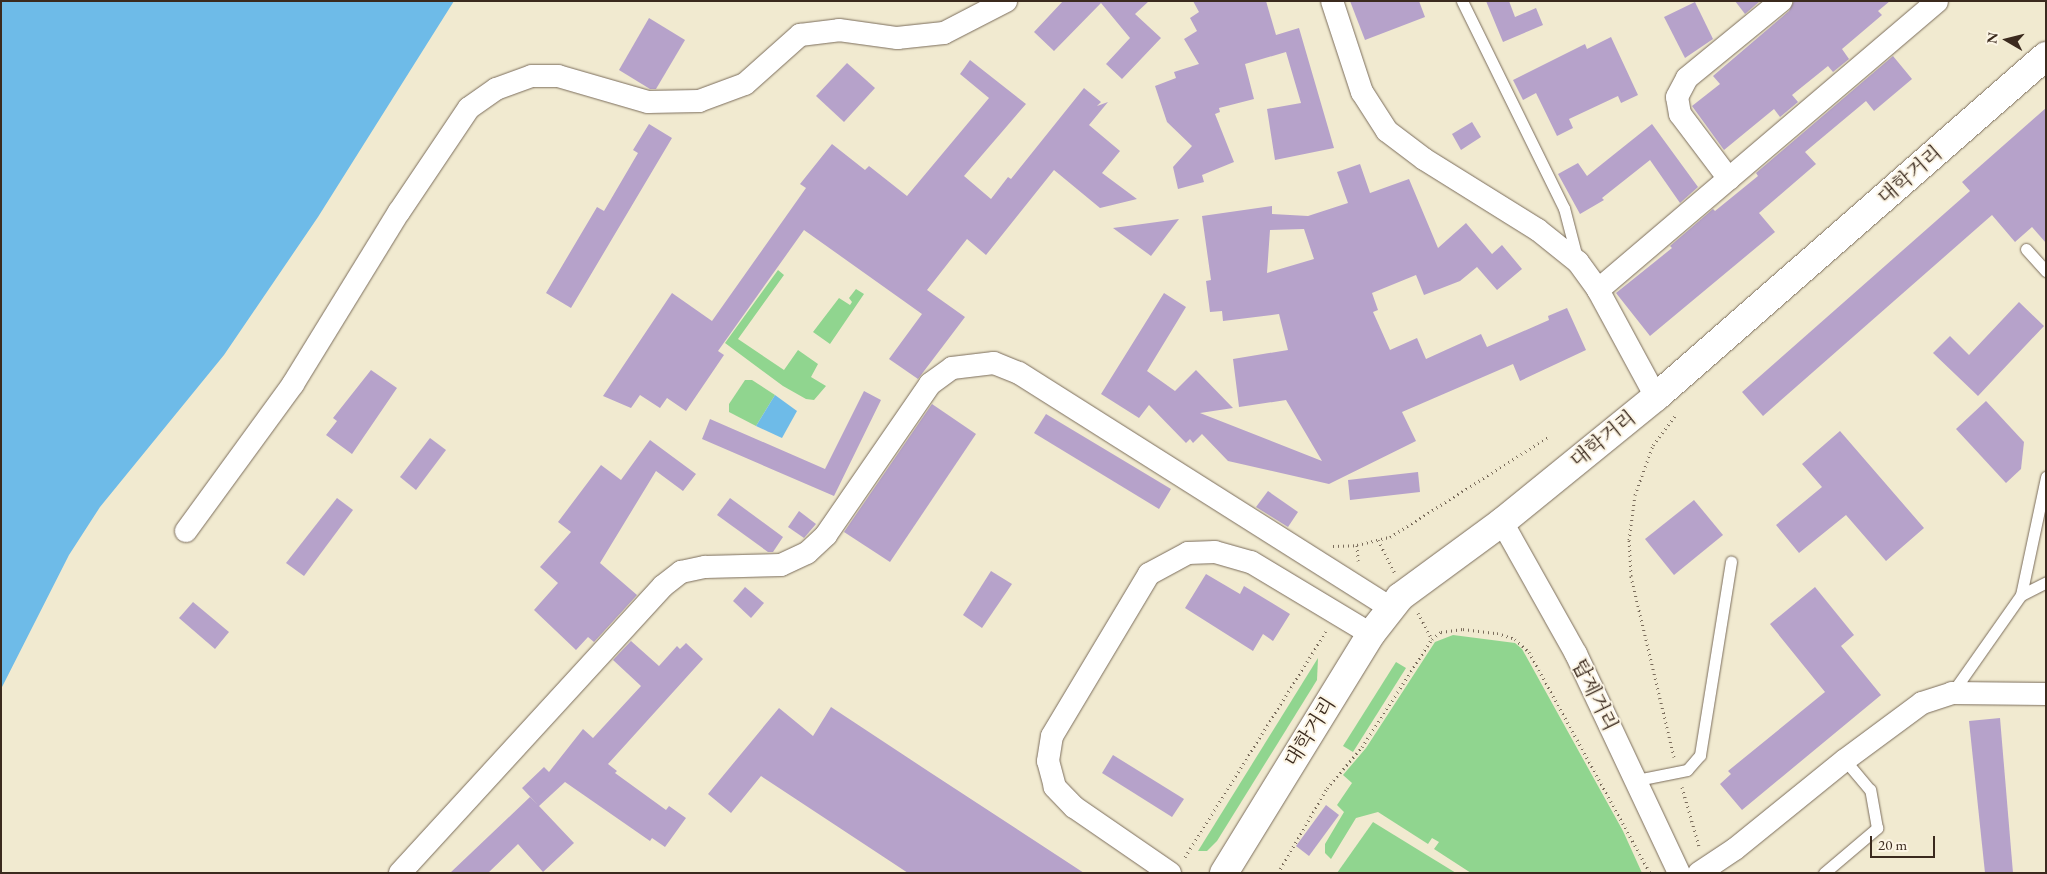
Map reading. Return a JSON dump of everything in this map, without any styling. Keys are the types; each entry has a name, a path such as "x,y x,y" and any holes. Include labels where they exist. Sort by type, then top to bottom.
{"main road":[{"name":"대학거리","path":"1224,873 1371,634 1406,591 1502,522 1656,397 2046,56"}],"street":[{"path":"186,531 293,384 399,212 469,108 496,88 532,76 558,76 648,102 699,101 745,84 800,35 839,30 897,38 944,33 1006,1"},
{"path":"1332,1 1362,92 1387,131 1424,159 1538,230 1578,262 1598,290 1656,397"},
{"path":"1729,179 1680,114 1678,97 1687,78 1781,1"},
{"path":"1598,290 1937,1"},
{"path":"400,873 663,586 681,572 705,567 781,565 807,553 826,535 930,384 952,368 994,363 1019,373 1391,608"},
{"name":"탑제거리","path":"1502,522 1576,654 1637,780 1679,873"},
{"path":"1175,869 1074,807 1055,787 1048,761 1052,736 1149,574 1188,553 1215,552 1251,562 1338,612 1371,634"},
{"path":"1702,871 1735,850 1845,760 1922,703 1952,693 2046,694"}],"lane":[{"path":"1462,1 1564,208 1578,262"},
{"path":"2026,249 2046,270"},
{"path":"1952,693 2021,595 2046,477"},
{"path":"1637,780 1687,770 1700,755 1731,561"},
{"path":"2021,595 2046,582"},
{"path":"1824,873 1877,828 1870,790 1845,760"}],"path":[{"path":"1675,759 1631,576 1629,540 1636,495 1653,445 1680,409"},
{"path":"1325,544 1356,545 1390,537 1406,529 1548,437"},
{"path":"1354,584 1358,562 1356,545"},
{"path":"1175,869 1338,612"},
{"path":"1278,873 1327,788 1362,747 1432,639 1441,632 1463,629 1506,636 1522,644 1529,652 1650,873"},
{"path":"1680,779 1702,871"}],"green space":[{"path":"778,270 784,275 738,339 784,370 798,350 818,364 811,377 826,386 814,400 806,399 783,386 725,343"},
{"path":"856,289 864,294 830,344 813,332 839,298 850,305 852,302 849,298"},
{"path":"745,380 752,380 775,395 756,426 729,412 729,404"},
{"path":"1453,635 1515,643 1522,649 1623,831 1642,873 1471,873 1434,849 1439,842 1432,838 1428,844 1378,812 1356,818 1331,859 1325,853 1325,844 1344,812 1337,805 1352,783 1343,775 1366,748 1435,642"},
{"path":"1318,658 1317,680 1217,841 1207,851 1198,851"},
{"path":"1396,662 1406,668 1353,752 1343,746"},
{"path":"1373,822 1456,873 1337,873"}],"water":[{"path":"1,1 454,1 318,217 224,355 100,507 69,555 1,689"},
{"path":"775,395 797,411 782,438 756,426"}],"building":[{"path":"1063,1 1149,1 1135,14 1161,38 1122,79 1106,64 1130,38 1101,3 1054,51 1034,32"},
{"path":"1193,1 1266,1 1276,35 1299,28 1334,148 1275,160 1267,109 1301,103 1286,52 1245,64 1254,99 1219,108 1220,112 1215,114 1234,162 1202,175 1204,182 1178,189 1173,167 1192,146 1167,122 1155,86 1176,78 1174,72 1199,64 1184,39 1197,31 1190,18 1199,12"},
{"path":"1350,1 1419,1 1425,17 1365,40"},
{"path":"1486,1 1509,1 1515,17 1536,8 1543,25 1503,42"},
{"path":"1735,1 1760,1 1745,14"},
{"path":"1794,1 1890,1 1878,11 1882,15 1842,49 1849,59 1833,72 1828,66 1792,95 1798,102 1780,117 1774,109 1724,150 1692,106 1720,84 1713,76 1789,11"},
{"path":"1695,2 1713,39 1685,58 1664,17"},
{"path":"649,18 685,40 656,89 650,89 619,70"},
{"path":"1611,37 1638,95 1621,103 1618,96 1569,119 1573,128 1557,136 1536,93 1523,100 1513,80 1585,44 1587,49"},
{"path":"1893,56 1912,79 1874,111 1866,101 1805,152 1816,164 1759,213 1775,232 1650,336 1616,293 1672,248 1670,246 1713,209 1715,211 1758,176 1756,173"},
{"path":"970,60 1026,104 964,176 991,199 1008,177 1011,179 1084,88 1101,102 1097,106 1108,102 1089,125 1120,151 1102,173 1137,199 1100,208 1054,170 986,255 967,239 927,290 965,317 918,379 889,359 922,314 804,230 718,351 724,355 686,411 667,398 660,408 640,395 631,408 603,396 672,293 712,321 806,188 800,184 832,144 865,170 869,166 907,196 989,98 960,74"},
{"path":"847,63 875,88 844,122 816,96"},
{"path":"2046,108 2046,243 2032,227 2015,242 1992,215 1763,416 1742,392 1970,191 1962,182"},
{"path":"1472,122 1481,137 1461,150 1452,134"},
{"path":"649,124 672,138 571,308 546,293 597,207 604,211 638,153 633,150"},
{"path":"1652,124 1698,187 1680,203 1650,160 1602,198 1604,200 1580,214 1558,174 1578,163 1587,176"},
{"path":"1360,164 1370,193 1409,179 1438,248 1466,223 1492,254 1502,245 1522,269 1497,290 1477,267 1460,281 1424,295 1416,275 1372,293 1378,310 1373,312 1390,350 1417,338 1426,359 1481,334 1487,347 1549,320 1548,316 1567,308 1586,350 1520,381 1513,364 1402,412 1416,441 1329,484 1228,461 1202,434 1193,443 1190,439 1186,443 1149,405 1139,418 1101,394 1164,293 1186,307 1147,371 1175,391 1196,370 1233,408 1200,413 1322,461 1286,400 1239,407 1233,359 1288,350 1279,314 1223,321 1222,311 1210,312 1206,281 1211,280 1202,216 1272,206 1272,214 1308,216 1348,203 1337,172","holes":["1304,229 1314,259 1267,273 1270,230"]},
{"path":"1179,219 1151,256 1113,228"},
{"path":"2019,302 2044,326 1978,396 1933,353 1950,336 1969,355"},
{"path":"371,370 397,388 352,454 326,435 337,421 333,418"},
{"path":"864,391 881,400 834,496 702,439 710,419 825,469"},
{"path":"1986,401 2024,442 2021,469 2006,483 1956,429"},
{"path":"932,404 976,434 890,562 844,532"},
{"path":"1046,414 1171,489 1159,509 1034,433"},
{"path":"1840,431 1924,528 1886,561 1846,515 1799,553 1776,525 1822,487 1802,464"},
{"path":"430,438 446,450 416,490 400,477"},
{"path":"650,440 696,474 683,491 656,471 600,563 637,595 594,642 588,637 576,650 534,610 558,583 540,567 571,532 558,522 601,465 621,480"},
{"path":"1418,472 1420,492 1350,500 1348,480"},
{"path":"1268,491 1298,512 1288,527 1256,507"},
{"path":"337,498 353,510 304,576 286,563"},
{"path":"730,498 783,537 773,552 768,552 717,515"},
{"path":"1694,500 1723,535 1674,575 1645,539"},
{"path":"799,511 816,524 804,538 788,527"},
{"path":"991,571 1012,584 982,628 963,615"},
{"path":"1206,574 1240,594 1244,586 1290,614 1273,641 1263,634 1253,651 1185,608"},
{"path":"745,587 764,603 751,618 733,601"},
{"path":"1815,587 1854,635 1841,646 1881,695 1742,810 1720,784 1731,774 1728,771 1825,692 1770,624"},
{"path":"193,602 229,632 215,649 179,618"},
{"path":"631,641 659,666 677,646 680,649 686,643 703,659 608,764 617,771 615,773 666,810 669,806 686,818 665,847 652,838 650,841 565,782 539,806 574,843 543,872 518,844 488,873 450,873 530,797 537,804 522,788 544,767 549,772 583,729 593,738 641,686 613,660"},
{"path":"831,707 1084,873 908,873 761,776 731,813 708,794 779,708 813,736"},
{"path":"2000,718 2013,873 1985,873 1969,721"},
{"path":"1113,755 1184,799 1172,817 1102,773"},
{"path":"1326,805 1339,815 1309,856 1296,846"}]}
